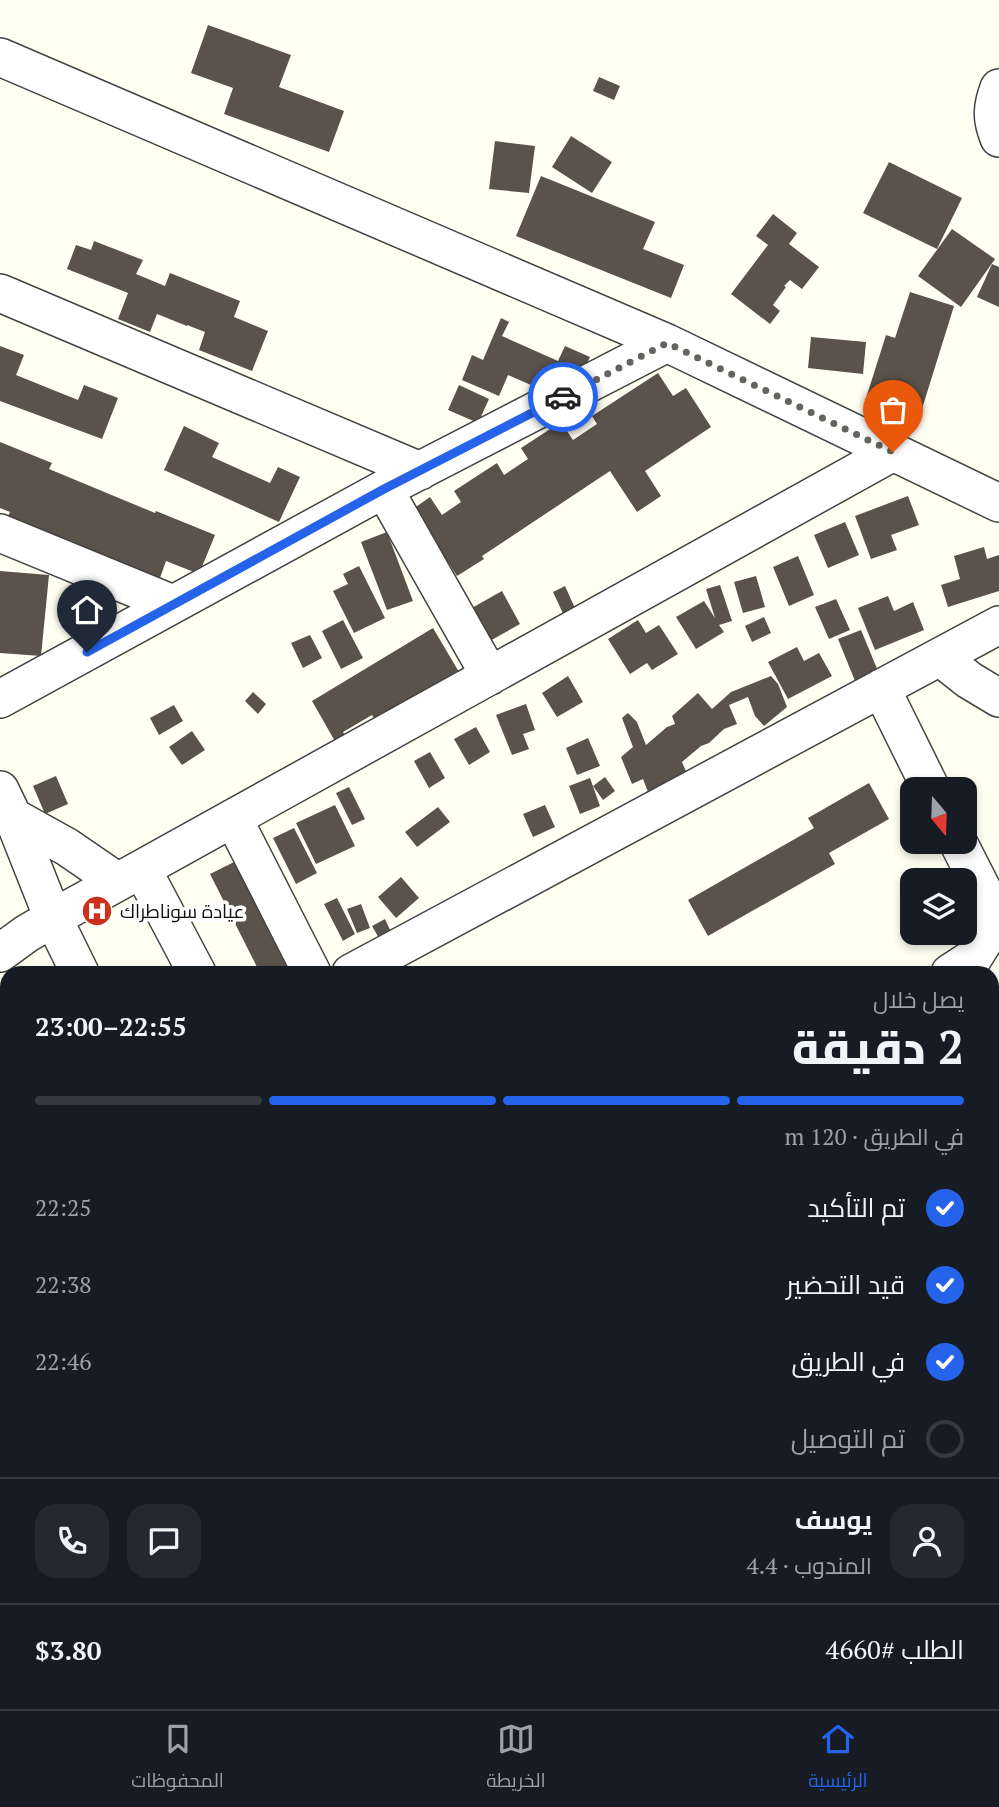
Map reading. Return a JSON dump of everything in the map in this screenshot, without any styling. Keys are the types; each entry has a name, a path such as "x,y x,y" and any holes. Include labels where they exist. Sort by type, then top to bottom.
{"street":[{"path":"0,57 667,343 999,503"},
{"path":"999,88 993,107 994,126 999,138"},
{"path":"0,293 420,471"},
{"path":"0,699 384,489 667,343"},
{"path":"0,953 53,918 893,452"},
{"path":"384,489 490,676"},
{"path":"0,533 173,604"},
{"path":"364,966 999,625"},
{"path":"940,657 969,680 999,698"},
{"path":"881,688 926,777"},
{"path":"6,803 67,847 130,876 192,966"},
{"path":"6,803 53,918 77,966"},
{"path":"233,818 308,966"},
{"path":"961,966 973,958 985,939 990,917 985,895 964,854"}],"building":[{"path":"208,25 291,55 279,87 344,111 329,152 224,114 233,88 191,73"},
{"path":"599,77 620,86 614,100 593,91"},
{"path":"571,136 612,162 592,193 552,167"},
{"path":"495,141 535,146 529,193 489,189"},
{"path":"889,162 962,198 937,249 863,213"},
{"path":"541,176 655,222 643,249 684,265 671,298 516,236"},
{"path":"773,214 797,233 789,244 819,267 802,289 790,280 784,286 786,287 773,305 780,311 770,324 731,294 768,245 756,236"},
{"path":"952,229 995,259 961,307 918,276"},
{"path":"94,241 143,260 136,274 165,286 170,273 240,301 234,317 268,331 252,371 199,350 205,332 187,325 157,314 150,332 118,319 128,293 67,269 76,245 91,250"},
{"path":"992,264 999,267 999,307 977,297"},
{"path":"910,292 954,306 921,412 867,395 886,335 895,338"},
{"path":"501,318 509,322 502,336 558,361 565,346 590,357 570,402 508,375 499,396 462,380 472,355 483,360"},
{"path":"811,337 866,342 863,374 808,368"},
{"path":"0,346 24,355 16,375 78,400 84,385 118,398 102,439 0,401"},
{"path":"658,373 673,396 686,388 711,427 645,471 661,496 637,512 610,471 482,556 484,559 457,576 413,509 430,497 442,515 461,502 454,491 497,463 504,475 528,459 521,448 561,422 573,440 597,424 592,416"},
{"path":"459,385 489,399 478,423 448,410"},
{"path":"184,426 219,443 212,457 270,483 278,467 300,477 279,522 164,470"},
{"path":"0,442 52,463 49,469 215,535 199,574 166,561 160,578 8,516 10,512 0,508"},
{"path":"908,496 919,525 891,535 897,550 871,559 855,516"},
{"path":"845,522 859,555 828,568 814,535"},
{"path":"387,532 413,601 387,610 361,542"},
{"path":"984,547 987,559 999,555 999,591 948,607 941,585 960,579 954,556"},
{"path":"798,556 814,595 789,606 773,567"},
{"path":"359,566 385,618 354,633 333,591 348,584 343,574"},
{"path":"0,571 49,575 41,656 0,653"},
{"path":"756,576 765,607 743,613 734,582"},
{"path":"720,585 732,621 719,625 724,632 696,649 676,617 704,601 715,618 706,589"},
{"path":"565,586 579,617 567,622 553,592"},
{"path":"502,591 520,624 488,642 470,609"},
{"path":"888,596 894,611 913,602 924,630 875,650 858,608"},
{"path":"836,599 850,630 829,639 815,607"},
{"path":"764,617 771,633 752,642 745,626"},
{"path":"343,620 363,658 341,669 322,631"},
{"path":"638,620 646,633 659,625 678,654 652,670 647,663 630,674 608,639"},
{"path":"433,628 459,672 411,700 381,729 372,715 343,732 346,737 336,743 312,701"},
{"path":"861,630 878,671 855,681 838,639"},
{"path":"310,635 322,658 303,668 291,643"},
{"path":"797,647 804,661 819,653 832,676 788,699 768,662"},
{"path":"568,676 583,702 557,717 542,693"},
{"path":"771,676 778,684 787,707 764,726 755,716 748,697 729,705 737,724 724,729 682,762 688,776 648,792 643,779 632,784 621,757 633,747 622,718 628,713 637,722 646,745 667,727 675,724 672,716 698,693 712,709 731,692"},
{"path":"253,692 266,704 258,714 245,701"},
{"path":"526,704 535,730 523,734 529,749 512,755 496,715"},
{"path":"174,705 183,721 159,735 150,718"},
{"path":"476,727 490,752 469,765 454,739"},
{"path":"192,731 205,750 182,765 169,747"},
{"path":"588,738 600,766 577,775 566,748"},
{"path":"430,752 445,778 429,788 414,761"},
{"path":"56,776 68,804 45,814 33,786"},
{"path":"605,777 615,791 603,800 593,786"},
{"path":"590,778 600,806 580,814 569,786"},
{"path":"869,783 889,819 829,853 835,864 708,936 688,900 814,828 808,818"},
{"path":"349,787 365,819 352,825 336,793"},
{"path":"335,805 355,846 316,864 296,823"},
{"path":"545,805 555,827 533,837 523,814"},
{"path":"438,807 450,822 417,847 405,832"},
{"path":"294,828 317,873 296,884 273,838"},
{"path":"234,862 286,966 256,966 210,874"},
{"path":"401,877 419,898 396,918 378,897"},
{"path":"337,898 355,934 343,941 324,904"},
{"path":"361,904 370,928 357,933 347,909"},
{"path":"385,919 392,934 380,940 372,926"}],"way so far":[{"path":"563,397 667,343 893,452"}],"place":[{"name":"عيادة سوناطراك","path":"97,911"}],"route":[{"path":"87,652 384,489 563,397"}]}
